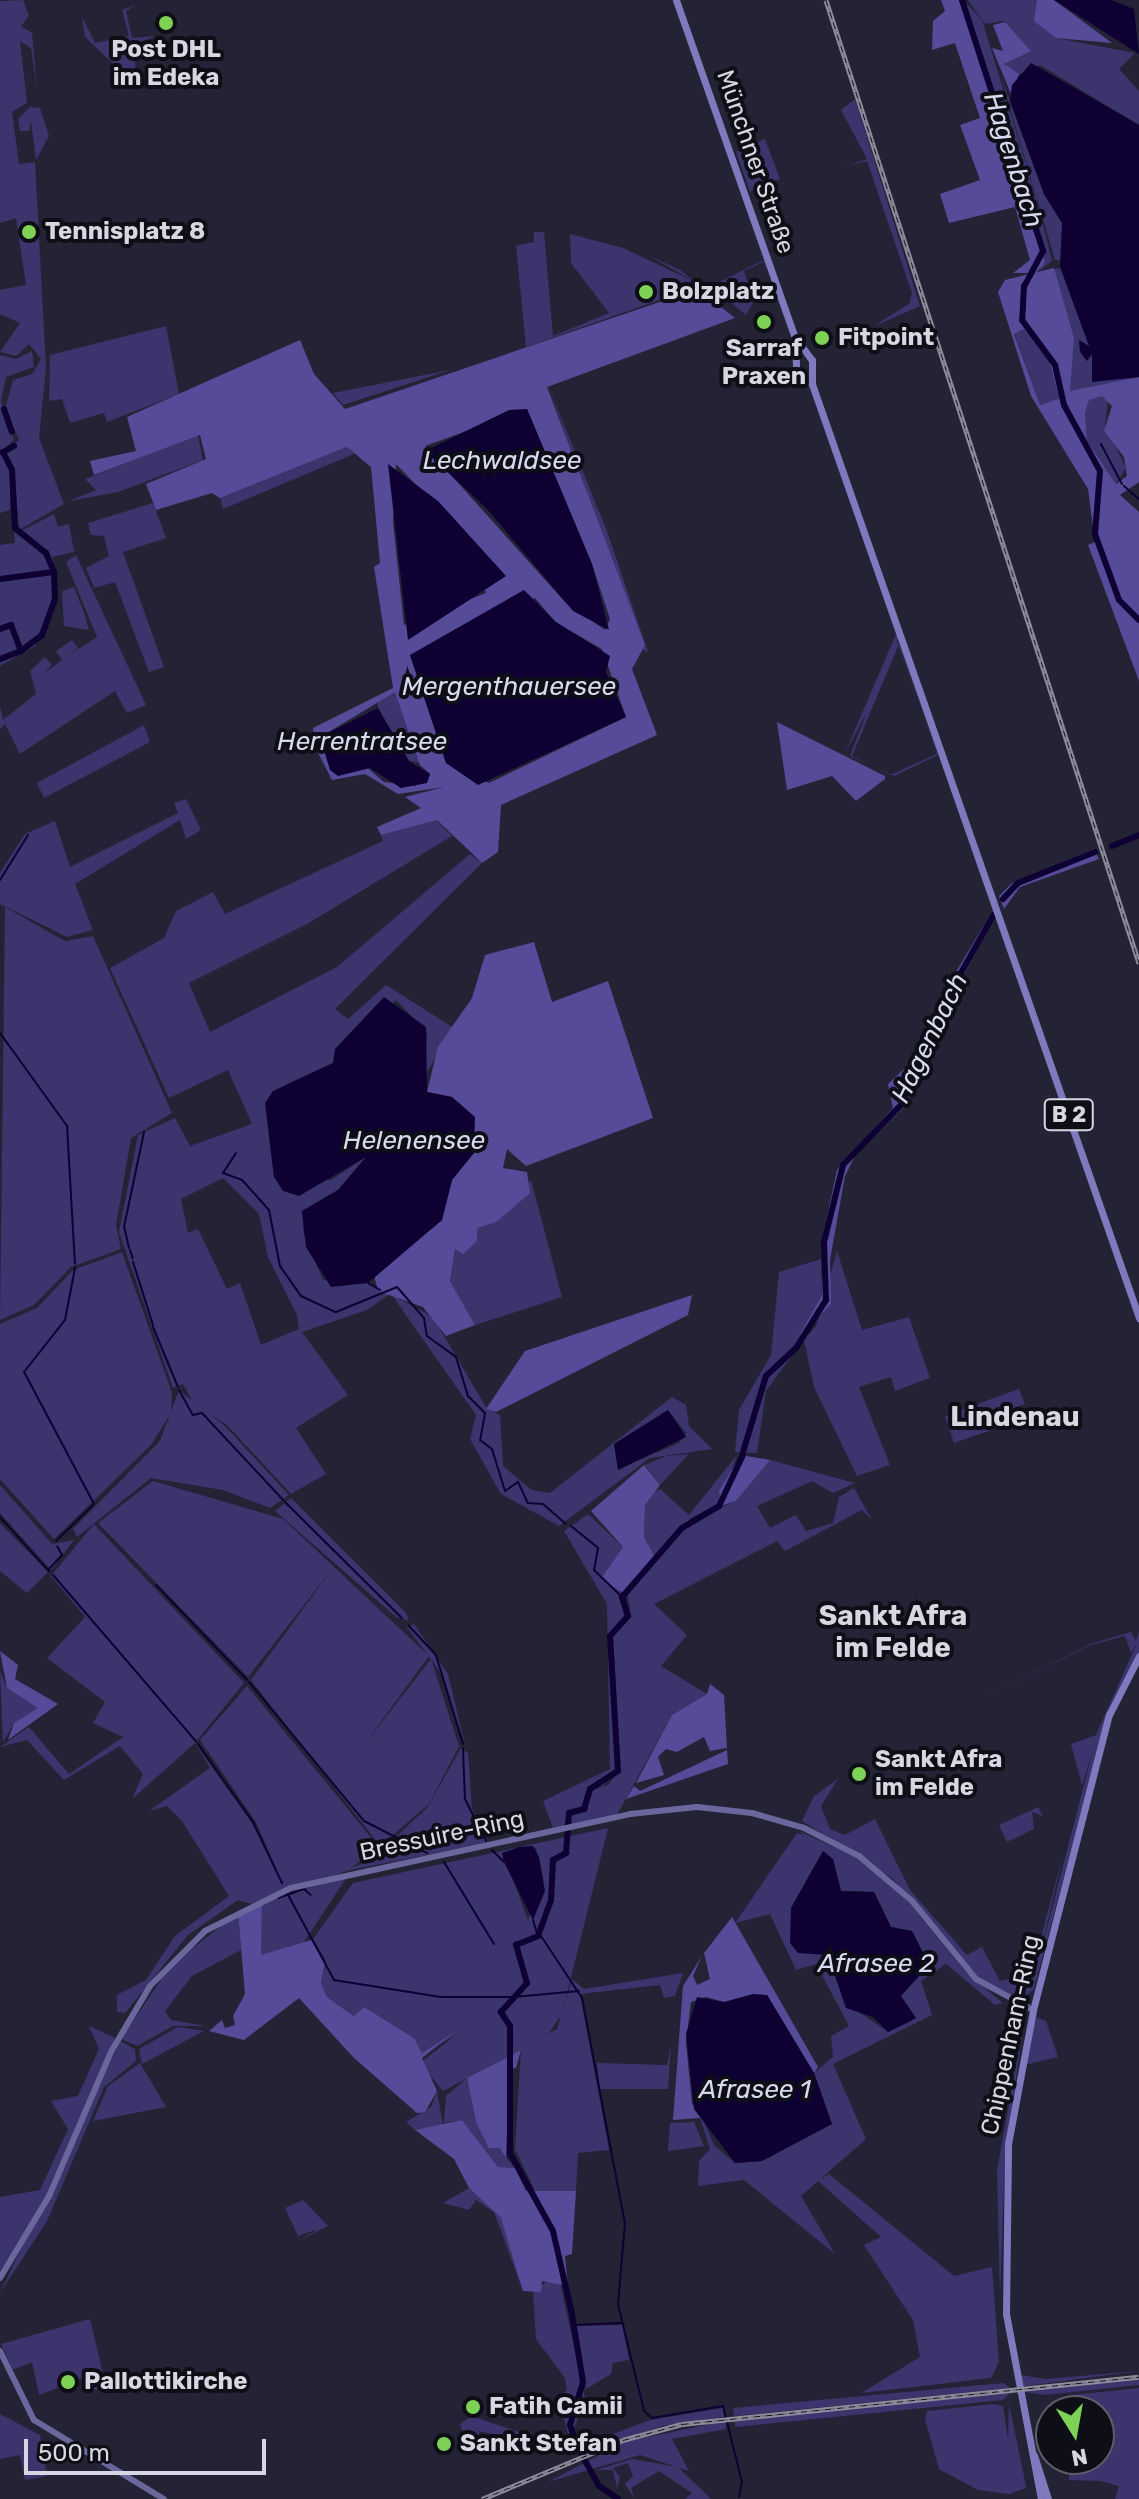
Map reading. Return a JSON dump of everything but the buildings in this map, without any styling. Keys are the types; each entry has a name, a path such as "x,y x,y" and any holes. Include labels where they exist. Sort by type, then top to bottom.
{"main road":[{"name":"Münchner Straße","path":"676,0 795,337 797,359"},
{"name":"Münchner Straße","path":"795,337 808,356"},
{"path":"797,359 808,356"},
{"name":"B 2","path":"808,356 812,384 1139,1318"},
{"name":"B 2","path":"797,359 800,372 812,384"},
{"path":"800,372 812,368"},
{"name":"Chippenham-Ring","path":"1041,2499 1025,2435 1003,2249 1009,2134 1037,1993 1109,1715 1139,1656"},
{"name":"Bressuire-Ring","path":"0,2278 49,2196 121,2032 175,1956 251,1904 327,1879 571,1826 697,1807 804,1828 890,1881 976,1979 1033,2010"},
{"path":"1030,2023 1018,2004 1037,1993"},
{"path":"0,2351 34,2420 164,2499"},
{"name":"Chippenham-Ring","path":"1025,2435 1048,2499"}],"shaded area":[{"path":"23,0 29,16 21,26 32,33 37,89 31,48 20,41 27,103 12,112 19,164 35,162 46,368 39,438 64,504 19,530 14,468 4,452 19,440 5,409 13,380 32,374 41,359 29,344 16,356 0,352 20,323 0,314 0,290 26,285 16,218 0,223 0,1"},
{"path":"941,0 961,0 1045,262 1036,273 1013,273 1030,260 1015,207 949,223 940,194 980,180 960,125 980,118 955,43 932,50 933,21 945,11"},
{"path":"963,0 982,20 1037,200 1052,261 1039,271 1045,251"},
{"path":"968,0 1037,0 1056,38 1135,53 1119,69 1139,91 1139,125 1040,65 1016,76 1004,69 1008,57 1030,50 1004,21 985,24"},
{"path":"1037,0 1054,0 1112,43 1056,38 1034,21"},
{"path":"136,5 126,11 132,38 156,36 131,45 137,74 126,76 85,37 82,17 95,43 129,36 122,10"},
{"path":"1005,22 1031,51 1004,64 1019,74 1011,94 992,48 1003,51 993,25"},
{"path":"1000,74 1044,194 1062,223 1062,261 1055,260"},
{"path":"855,99 920,306 872,327 909,304 912,293 867,161 844,167 867,159 841,110"},
{"path":"30,107 40,108 49,136 36,160 31,121 29,131 20,131 18,119"},
{"path":"765,139 780,179 750,192 736,152"},
{"path":"534,232 544,232 553,336 609,313 571,263 570,234 623,248 699,286 526,347 516,246 534,242"},
{"path":"648,255 682,271 693,281"},
{"path":"762,261 764,262 766,271 763,262 744,271 754,300 746,315 711,286"},
{"path":"1054,268 1074,338 1070,391 1139,377 1139,482 1120,495 1139,512 1139,681 1088,545 1095,542 1088,489 1031,396 998,292 1005,280","holes":["1024,329 1047,352 1059,399 1040,405 1014,334","1102,396 1112,406 1104,431 1124,457 1127,476 1116,484 1087,441 1085,412 1089,400"]},
{"path":"1060,268 1139,391 1108,399 1105,425 1126,468 1116,484 1087,441 1085,412 1067,402 1053,269"},
{"path":"698,289 735,318 547,387 645,645 632,669 657,735 501,805 498,852 482,863 437,820 381,835 377,827 421,808 405,797 444,787 398,794 365,774 332,780 314,745 313,728 393,688 374,567 380,563 371,467 347,447 220,498 212,493 156,510 146,484 206,459 200,435 94,475 90,461 136,451 127,417 300,340 314,374 345,409","holes":["527,409 592,564 610,619 605,630 565,602 425,446","396,464 458,528 486,593 404,625 393,522","535,598 555,622 602,649 626,717 489,783 446,763 410,655","395,692 420,765 430,774 415,786 384,782 327,733"]},
{"path":"166,326 179,394 107,422 104,413 70,423 62,399 49,401 50,355"},
{"path":"1024,329 1047,352 1059,400 1040,405 1014,333"},
{"path":"32,351 34,367 6,377 1,401 14,439 2,452 11,470 10,510 0,513 0,355 16,359"},
{"path":"450,370 343,405 333,393"},
{"path":"809,382 898,638 899,645 852,756 872,766 850,756 867,712 845,753 896,634"},
{"path":"548,385 608,534 648,652 643,650"},
{"path":"198,435 203,460 118,492 69,501 96,490 85,479"},
{"path":"347,447 354,454 223,509 220,498"},
{"path":"153,503 166,538 123,552 164,667 149,672 115,582 94,588 86,568 109,556 104,536 91,535 88,523"},
{"path":"54,514 58,527 69,524 74,552 52,557 56,571 50,561 54,599 35,646 0,666 0,545 15,543 14,532 49,559 19,532"},
{"path":"76,555 146,705 127,713 115,691 20,754 5,724 0,729 0,707 3,720 36,694 30,671 45,657 52,665 42,675 62,660 56,651 72,640 78,648 64,658 97,637 66,562"},
{"path":"74,587 89,630 64,626 62,591"},
{"path":"395,691 407,713 425,764 409,761 382,723 377,702"},
{"path":"921,709 938,755 891,775 937,754"},
{"path":"777,722 885,776 885,779 856,801 832,776 787,790"},
{"path":"144,725 150,742 44,798 37,783"},
{"path":"186,799 201,830 186,839 180,820 75,884 93,930 67,937 0,904 0,873 25,834 55,821 70,867 178,813 174,803"},
{"path":"436,820 452,836 307,924 189,983 210,1032 337,967 470,854 482,863 335,1009 348,1019 386,985 454,1028 425,1075 427,1032 396,1000 333,1063 285,1085 267,1118 274,1177 331,1180 366,1157 338,1190 302,1211 304,1235 323,1280 368,1283 390,1294 367,1310 302,1332 348,1395 296,1428 326,1474 291,1494 227,1425 194,1404 183,1384 173,1388 119,1232 138,1135 175,1118 190,1146 252,1124 228,1070 169,1098 110,968 164,938 176,911 213,892 225,914 383,841 381,835","holes":["223,1178 259,1214 268,1257 297,1315 299,1329 261,1345 240,1283 227,1289 198,1229 188,1233 181,1199"]},
{"path":"1094,849 1099,859 1020,887 1004,909 999,896 1011,884"},
{"path":"5,907 65,941 93,936 172,1113 131,1138 116,1225 121,1249 71,1267 34,1305 0,1320"},
{"path":"993,910 995,917 954,993 950,982"},
{"path":"534,942 552,1002 608,981 653,1118 526,1166 507,1149 503,1168 527,1172 530,1193 496,1222 477,1228 477,1241 463,1254 455,1249 450,1281 475,1325 446,1336 423,1307 378,1291 374,1275 442,1220 452,1180 467,1161 452,1097 427,1092 438,1047 472,998 485,955"},
{"path":"905,1068 913,1071 909,1102 855,1156 845,1176 830,1260 831,1304 798,1338 822,1295 822,1240 837,1170 893,1108 888,1084"},
{"path":"531,1180 562,1297 475,1325 450,1281 455,1249 463,1253 477,1239 477,1228"},
{"path":"837,1251 862,1330 909,1317 930,1378 895,1391 891,1377 859,1387 890,1465 857,1476 814,1387 804,1340 816,1326"},
{"path":"122,1252 172,1393 171,1413 151,1445 54,1539 0,1479 0,1324 37,1308 73,1270"},
{"path":"821,1259 822,1295 796,1344 765,1376 755,1400 766,1378 803,1340 766,1391 757,1453 735,1452 739,1410 771,1355 779,1272"},
{"path":"392,1295 433,1317 487,1409 500,1415 503,1466 532,1490 550,1493 672,1397 686,1405 689,1426 712,1449 650,1458 559,1526 501,1494 470,1439 476,1415","holes":["668,1410 686,1433 679,1443 618,1469 614,1444"]},
{"path":"692,1295 688,1315 496,1412 486,1409 525,1351"},
{"path":"1019,1389 1025,1404 996,1414 1000,1427 954,1443 945,1416"},
{"path":"179,1390 225,1426 289,1495 270,1508 223,1490 151,1478 77,1537 73,1529 160,1441"},
{"path":"689,1454 660,1485 645,1465 666,1456"},
{"path":"737,1455 720,1503 691,1518 655,1557 644,1537 645,1505 653,1493 660,1489 689,1515"},
{"path":"741,1455 770,1460 736,1501 721,1506 719,1491"},
{"path":"770,1460 855,1483 833,1493 812,1481 757,1506 770,1528 796,1515 806,1531 833,1523 839,1497 854,1488 872,1520 862,1510 785,1551 777,1541 654,1604 687,1635 661,1666 707,1694 672,1715 617,1815 568,1825 570,1815 585,1811 592,1790 608,1785 620,1770 613,1633 631,1616 627,1590 693,1520 736,1501"},
{"path":"644,1465 660,1485 645,1505 644,1537 655,1557 623,1593 601,1579 623,1547 591,1511"},
{"path":"153,1481 283,1519 429,1656 364,1745 431,1659 459,1746 429,1804 380,1846 251,1680 333,1568 248,1677 98,1523"},
{"path":"0,1485 52,1544 74,1540 51,1570 0,1513"},
{"path":"291,1498 406,1613 409,1621 396,1617 275,1511"},
{"path":"588,1514 623,1547 603,1580 620,1591 627,1616 609,1636 618,1767 604,1785 586,1791 582,1808 568,1812 564,1826 553,1828 543,1801 610,1769 607,1604 564,1531"},
{"path":"0,1523 48,1572 27,1593 0,1571"},
{"path":"94,1524 244,1683 194,1744 132,1799 143,1774 120,1746 64,1780 27,1740 0,1747 29,1727 69,1774 123,1737 93,1723 105,1702 47,1658 85,1617 51,1576"},
{"path":"414,1624 448,1674 465,1745 441,1673 407,1627"},
{"path":"1139,1631 1139,1653 1106,1720 1034,1989 1020,2001 974,1974 892,1878 802,1821 814,1796 838,1779 821,1806 830,1829 845,1835 875,1819 910,1890 967,1955 982,1947 1000,1981 1018,1977 1035,1960 1063,1855 1040,1955 1093,1750 1082,1785 1071,1744 1096,1735 1137,1643 1131,1653 1125,1636 1091,1645 976,1700 1091,1644 1131,1632 1136,1641"},
{"path":"0,1651 18,1665 15,1679 58,1704 8,1740 14,1723 38,1708 7,1688"},
{"path":"0,1671 7,1688 39,1708 14,1723 3,1742"},
{"path":"710,1684 724,1695 727,1748 710,1751 704,1737 677,1752 666,1749 658,1757 664,1775 636,1783 672,1715 707,1694"},
{"path":"247,1686 379,1847 351,1868 371,1860 427,1808 461,1748 468,1753 472,1809 488,1843 350,1870 251,1904 238,1900 188,1935 125,2013 117,2012 117,1995 146,1980 175,1936 229,1896 182,1821 167,1806 149,1811 210,1768 196,1745 252,1823 282,1882 256,1822 200,1740"},
{"path":"727,1750 728,1764 626,1799 634,1786 640,1791"},
{"path":"1038,1807 1043,1816 1032,1812 1034,1829 1007,1842 999,1825"},
{"path":"608,1828 562,2014 547,2036 443,2091 420,2063 456,2035 422,2053 414,2038 364,2007 355,2016 327,1997 321,1983 326,1961 313,1939 353,1883","holes":["536,1848 543,1880 528,1920 503,1853"]},
{"path":"799,1831 856,1857 901,1893 966,1972 1003,2003 995,2005 946,1964 921,1981 932,2015 833,2064 866,2139 801,2196 835,2254 744,2180 698,2186 699,2161 710,2149 692,2093 714,2145 735,2163 762,2161 832,2124 814,2073 833,2057 831,2036 849,2026 816,1964 796,1970 770,1914 735,1923 797,1833 804,1835","holes":["823,1851 833,1859 841,1891 874,1892 891,1927 912,1931 929,1965 901,1996 912,2021 888,2032 844,2002 828,1955 792,1934 791,1908"]},
{"path":"347,1877 304,1942 260,1956 262,1901"},
{"path":"262,1901 261,1955 311,1940 325,1963 321,1983 327,1997 354,2016 364,2007 414,2038 422,2053 455,2032 422,2058 437,2091 425,2112 417,2113 354,2058 299,1998 244,2040 209,2031 222,2020 225,2028 235,2025 233,2016 245,1994 238,1913"},
{"path":"238,1913 241,1950 192,1976 165,2011 171,2020 206,2026 173,2026 137,2046 121,2039 171,1965"},
{"path":"732,1917 818,2067 814,2073 767,1995 724,2002 706,1997 691,2002 686,2043 692,2103 701,2118 673,2120 683,1986 702,1956 693,1976 697,1985 710,1979 704,1953"},
{"path":"683,1973 675,1996 664,1998 660,1985 580,1994 609,2150 578,2153 576,2191 535,2191 515,2149 521,2049 557,2029 572,1979 584,1989"},
{"path":"1025,2017 1005,2154 1000,2299 997,2170"},
{"path":"1036,2017 1046,2021 1058,2057 1024,2065"},
{"path":"89,2026 115,2038 42,2204 0,2272 0,2197 40,2190 68,2129 51,2101 78,2096 99,2049"},
{"path":"178,2027 204,2031 142,2064 139,2049"},
{"path":"120,2041 135,2049 136,2061 104,2087 47,2221 0,2293"},
{"path":"671,2046 668,2089 600,2089 597,2063 667,2065"},
{"path":"521,2050 516,2068 509,2069 506,2158 499,2148 489,2148 476,2122 467,2078"},
{"path":"140,2063 166,2107 93,2121 108,2086"},
{"path":"467,2078 476,2122 515,2168 498,2167 462,2120 444,2123 446,2096"},
{"path":"437,2091 443,2125 415,2130 406,2122 431,2107"},
{"path":"462,2120 498,2167 515,2168 526,2191 576,2191 572,2254 565,2256 568,2286 542,2281 541,2292 523,2291 501,2218 469,2188 454,2159 415,2130"},
{"path":"694,2122 704,2146 668,2151 670,2123"},
{"path":"829,2174 954,2276 992,2267 999,2362 991,2378 861,2393 920,2357 913,2320 864,2245 881,2237 818,2181"},
{"path":"469,2188 501,2218 513,2246 523,2291 494,2212 476,2200 469,2210 443,2203"},
{"path":"303,2200 328,2226 300,2240 318,2229 298,2236 285,2208"},
{"path":"558,2273 585,2398 570,2440 558,2398 567,2390 565,2378 536,2339 533,2292"},
{"path":"90,2319 106,2386 89,2392 83,2378 72,2382 69,2375 60,2379 65,2385 39,2395 32,2362 13,2370 1,2344"},
{"path":"622,2325 629,2360 613,2363 611,2374 586,2389 575,2326"},
{"path":"1139,2371 1018,2387 1015,2374 1046,2379"},
{"path":"1139,2379 1139,2385 1045,2395 1018,2391"},
{"path":"1004,2383 1010,2388 734,2416 733,2408"},
{"path":"1139,2388 1139,2499 1115,2499 1119,2486 1101,2481 1069,2480 1069,2475 1115,2475 1115,2395 1072,2395"},
{"path":"1011,2392 1003,2400 735,2427 735,2420"},
{"path":"992,2404 1003,2406 1008,2439 1009,2404 1024,2476 1026,2488 1009,2494 978,2490 939,2469 925,2419 927,2411"},
{"path":"723,2408 724,2417 662,2426 583,2454 579,2447 650,2420"},
{"path":"0,2414 40,2435 47,2476 25,2480 20,2455 0,2459"},
{"path":"471,2416 522,2433 533,2432 518,2440 479,2431 481,2443 468,2447 460,2424"},
{"path":"725,2421 726,2429 672,2439 689,2471 640,2455 548,2482 624,2442"},
{"path":"632,2459 678,2467 711,2499 685,2499 692,2493 659,2471 631,2488 635,2499 625,2484 633,2476 628,2463 613,2468 620,2477 617,2488 613,2470 596,2470"}],"water":[{"path":"1054,0 1111,0 1134,9 1139,54"},
{"path":"1031,63 1139,125 1139,377 1092,382 1092,354 1087,361 1080,352 1079,340 1089,346 1060,267 1062,223 1044,194 1010,101 1012,85"},
{"name":"Lechwaldsee","path":"527,409 592,564 609,630 573,611 487,509 425,451 509,410"},
{"path":"388,464 438,501 506,576 408,640"},
{"name":"Mergenthauersee","path":"524,590 556,622 610,656 606,672 626,717 478,785 446,763 410,655"},
{"name":"Herrentratsee","path":"378,708 409,761 430,774 427,783 401,788 370,768 338,776 330,770 320,737"},
{"name":"Helenensee","path":"384,997 426,1027 427,1092 452,1097 475,1117 474,1153 452,1180 442,1220 368,1283 331,1287 306,1247 302,1211 338,1190 366,1157 299,1196 283,1191 274,1177 265,1103 273,1091 333,1063 335,1049"},
{"path":"668,1410 686,1437 618,1470 614,1444"},
{"path":"533,1846 539,1857 545,1891 533,1920 502,1853"},
{"name":"Afrasee 2","path":"823,1851 833,1859 841,1891 874,1892 891,1927 912,1931 929,1965 901,1996 916,2018 888,2032 873,2017 846,2008 828,1955 798,1953 790,1943 791,1908"},
{"name":"Afrasee 1","path":"753,1994 767,1995 814,2073 832,2124 762,2161 735,2163 694,2109 686,2034 697,1997 724,2002"}],"waterway":[{"name":"Hagenbach","path":"962,0 1043,251 1024,286 1022,320 1055,365 1064,405 1100,471 1095,534 1119,600 1139,620"},
{"path":"4,409 12,432"},
{"path":"1101,444 1122,484"},
{"path":"14,446 3,452 12,470 15,528 46,553 54,572 55,599 42,635 21,651"},
{"path":"1124,486 1139,499"},
{"path":"0,579 54,572"},
{"path":"0,629 11,625 21,651 0,659"},
{"path":"0,880 28,835"},
{"name":"Hagenbach","path":"1112,846 1139,835"},
{"name":"Hagenbach","path":"1003,899 1018,883 1095,852"},
{"name":"Hagenbach","path":"743,1452 766,1376 796,1348 826,1300 824,1242 843,1165 902,1104 925,1037 994,914"},
{"path":"0,1033 67,1126 75,1264"},
{"path":"129,1248 124,1227 144,1132"},
{"path":"236,1153 223,1173 242,1180 269,1210 280,1266 301,1296 336,1312 397,1287 424,1318 427,1336 456,1357 468,1396 485,1413 480,1440 492,1449 505,1491 518,1482 528,1503 543,1504 566,1524"},
{"path":"130,1250 133,1259"},
{"path":"133,1262 153,1325"},
{"path":"56,1541 94,1504 24,1372 65,1320 75,1268"},
{"path":"368,1283 380,1290"},
{"path":"153,1327 178,1387"},
{"path":"179,1390 193,1415 202,1413 283,1500"},
{"path":"575,2441 570,2425 583,2382 572,2314 553,2231 510,2153 510,2026 501,2012 527,1983 516,1945 538,1936 551,1900 553,1860 566,1853 569,1813 584,1809 590,1789 618,1771 610,1636 628,1616 622,1597 682,1528 719,1506 743,1455"},
{"path":"285,1502 402,1618"},
{"path":"0,1517 49,1571"},
{"path":"571,1526 598,1548 594,1570 622,1597"},
{"path":"48,1570 62,1555 57,1546"},
{"path":"53,1575 196,1741"},
{"path":"156,1585 247,1680"},
{"path":"409,1626 436,1655 463,1744"},
{"path":"249,1682 364,1821 427,1853"},
{"path":"198,1744 253,1822 282,1883"},
{"path":"463,1748 465,1799 486,1841"},
{"path":"492,1850 504,1862"},
{"path":"444,1862 494,1944"},
{"path":"278,1898 304,1889 311,1895"},
{"path":"287,1893 334,1980 441,1997 513,1997"},
{"path":"533,1920 538,1936"},
{"path":"539,1933 582,1998 625,2223 618,2304 644,2411 652,2418 723,2406 742,2482 739,2497"},
{"path":"514,1997 579,1991"},
{"path":"572,2325 622,2323"},
{"path":"578,2448 599,2486 618,2499"}],"railway":[{"path":"826,0 1139,963"},
{"path":"482,2499 623,2440 682,2424 1139,2377"}],"place":[{"name":"Post DHL im Edeka","path":"166,23"},
{"name":"Tennisplatz 8","path":"29,232"},
{"name":"Bolzplatz","path":"646,292"},
{"name":"Sarraf Praxen","path":"764,322"},
{"name":"Fitpoint","path":"822,338"},
{"name":"Sankt Afra im Felde","path":"859,1774"},
{"name":"Pallottikirche","path":"68,2382"},
{"name":"Fatih Camii","path":"473,2407"},
{"name":"Sankt Stefan","path":"444,2444"}],"district":[{"name":"Lindenau","path":"1015,1417"},
{"name":"Sankt Afra im Felde","path":"893,1632"}]}
